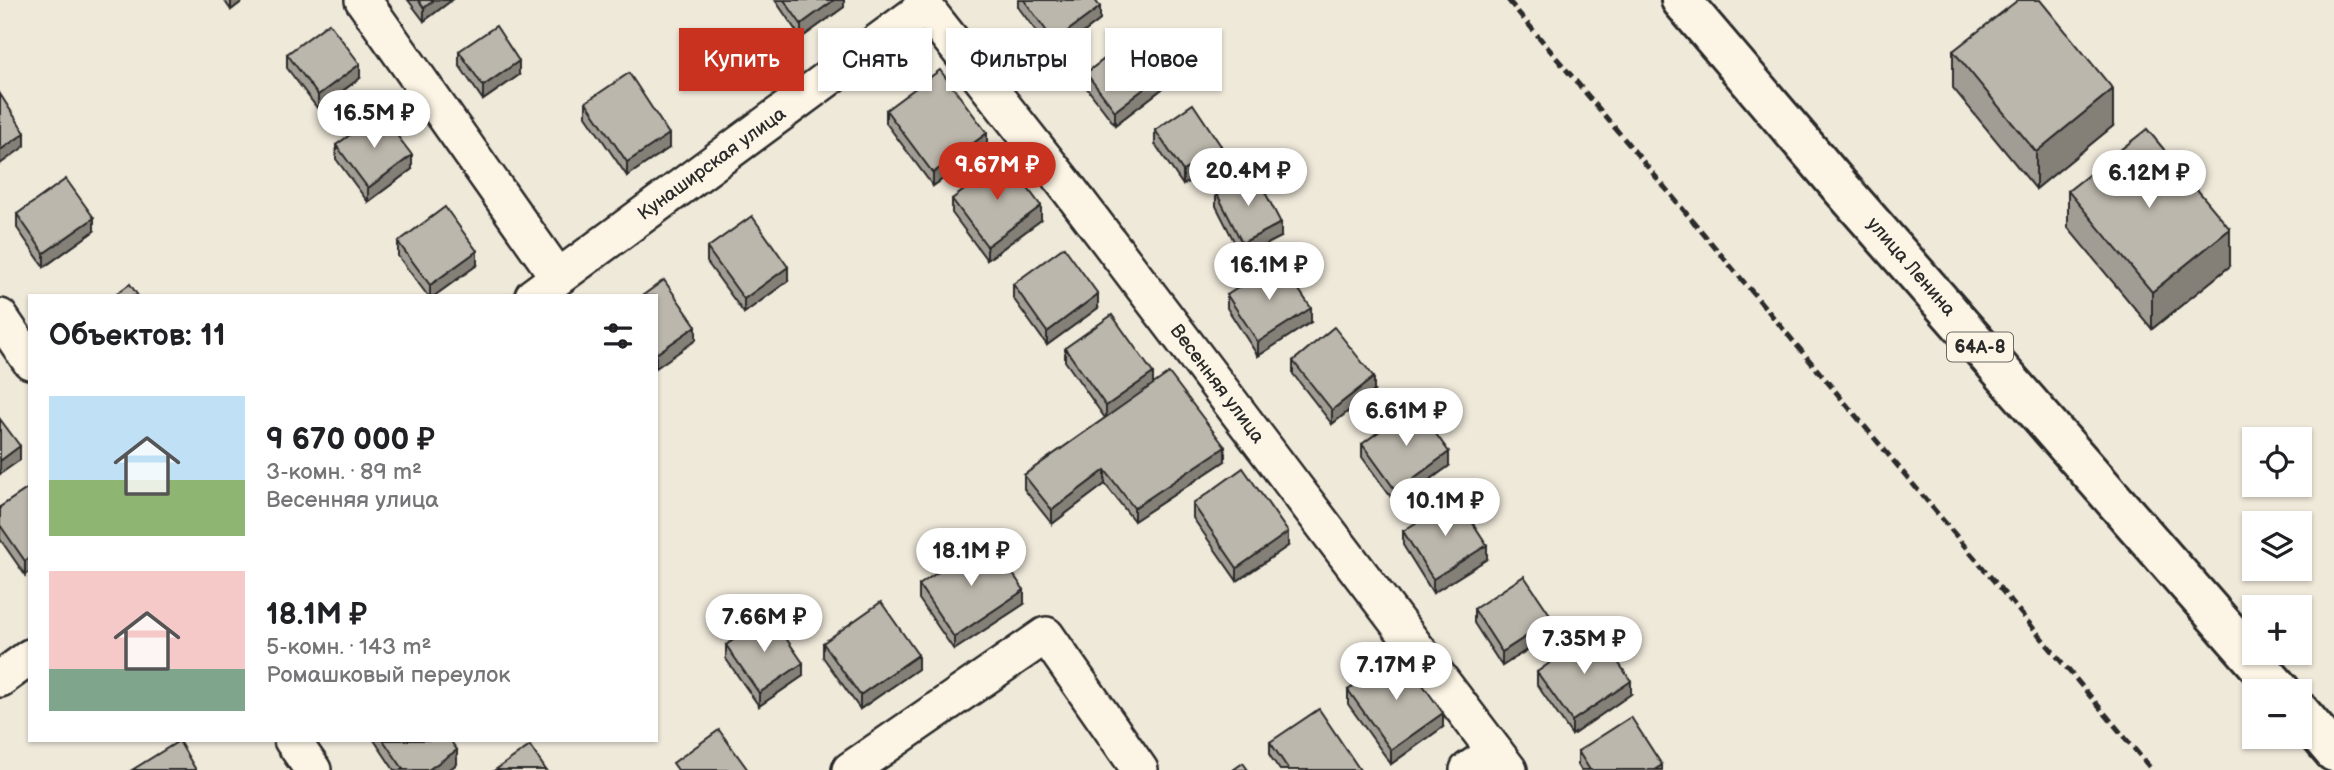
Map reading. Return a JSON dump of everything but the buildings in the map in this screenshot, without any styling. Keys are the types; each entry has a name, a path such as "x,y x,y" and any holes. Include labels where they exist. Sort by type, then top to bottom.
{"main road":[{"name":"улица Ленина","path":"1681,0 2271,679"},
{"path":"2312,726 2334,752"}],"street":[{"path":"363,0 545,286"},
{"name":"Кунаширская улица","path":"545,286 924,3"},
{"name":"Весенняя улица","path":"924,3 1065,184 1491,764"},
{"path":"0,317 28,358"},
{"path":"850,770 1046,635 1140,770"},
{"path":"0,679 28,658"},
{"path":"293,742 313,770"}],"railway":[{"path":"1508,0 2152,770"}]}
